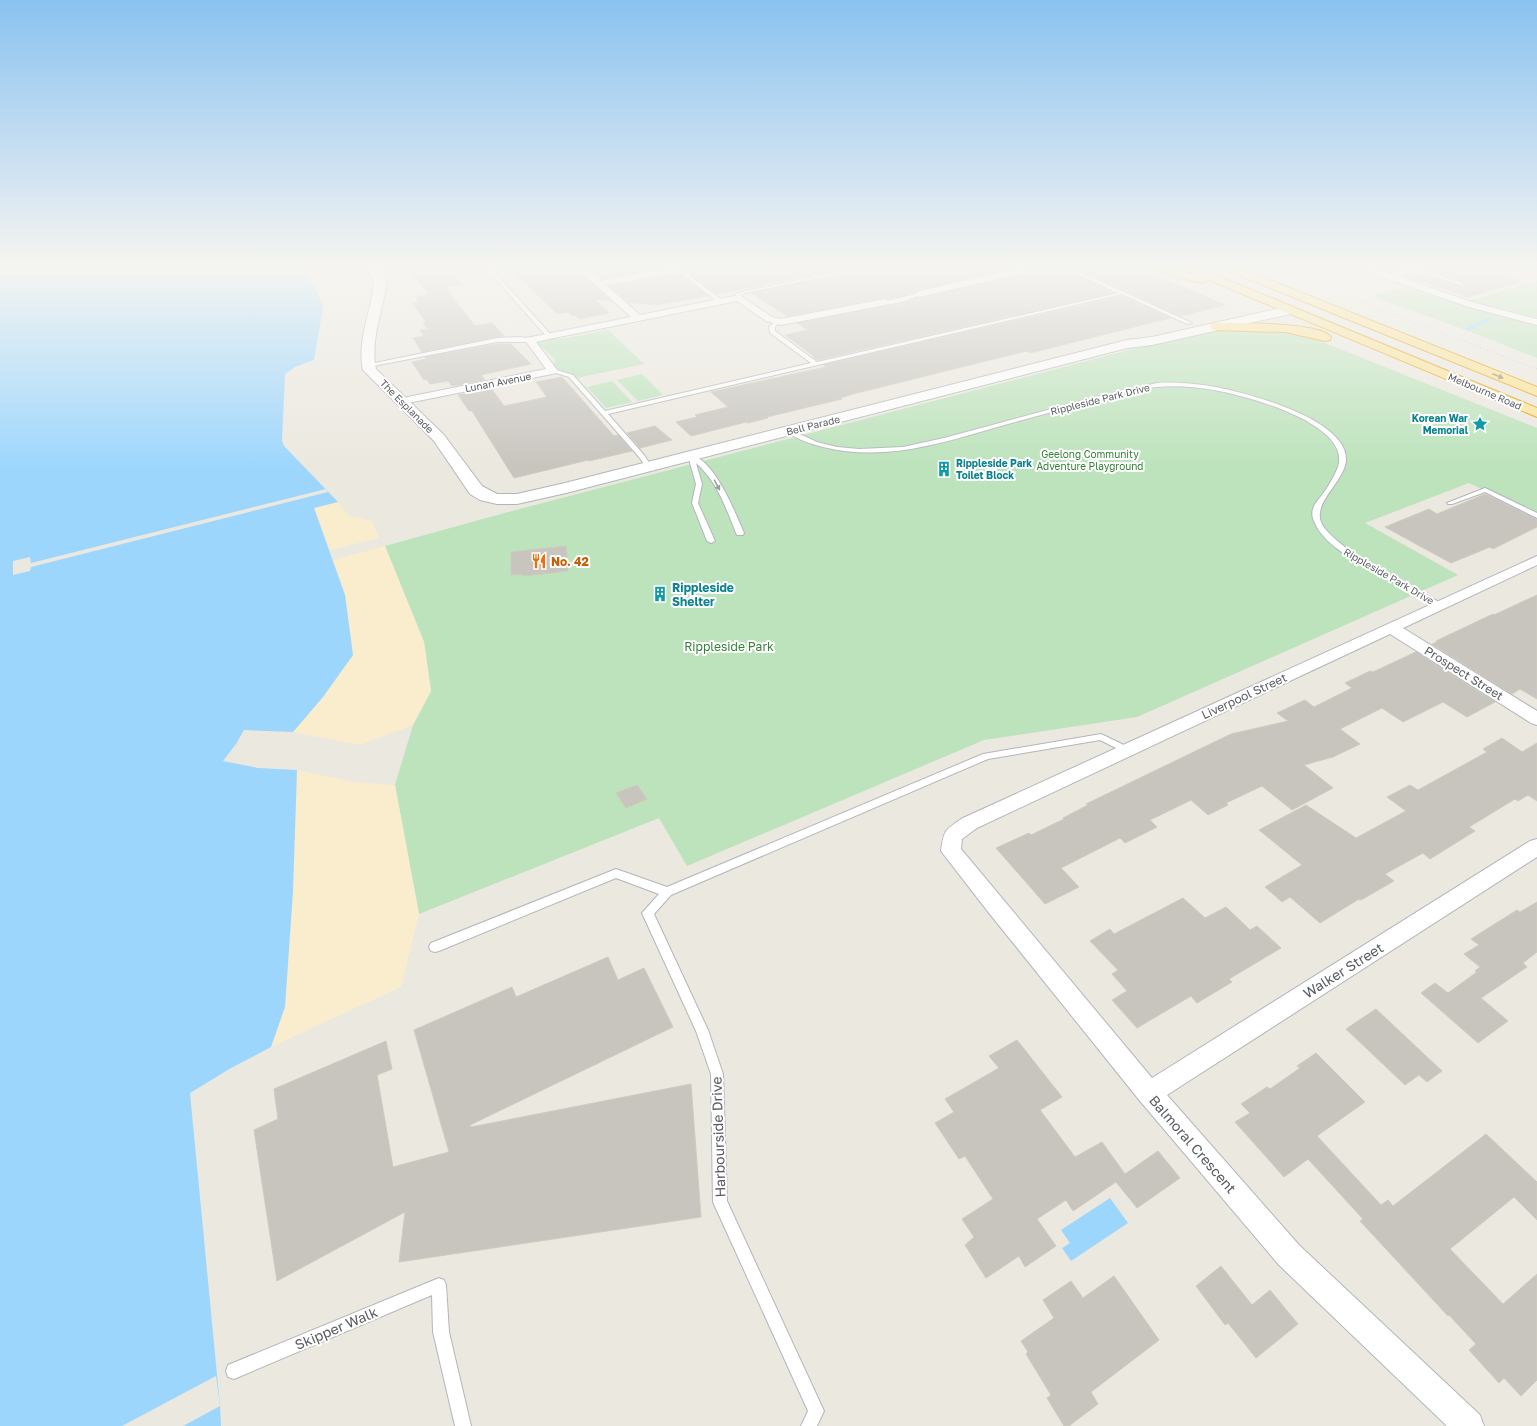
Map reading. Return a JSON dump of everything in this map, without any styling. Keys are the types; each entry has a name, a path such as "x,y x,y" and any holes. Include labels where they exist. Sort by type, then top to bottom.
{"highway":[{"path":"1317,335 1537,424"},
{"name":"Melbourne Road","path":"1349,335 1537,413"},
{"name":"Melbourne Road","path":"1396,335 1537,392"}],"street":[{"path":"368,365 368,348 371,335"},
{"path":"530,340 555,335"},
{"name":"Bell Parade","path":"1127,344 1147,335"},
{"name":"Bell Parade","path":"497,498 517,498 540,494 1127,344 1152,341 1182,335"},
{"name":"Lunan Avenue","path":"403,401 553,371 530,340"},
{"name":"The Esplanade","path":"368,365 370,370 439,438 476,490 486,496 497,498"},
{"name":"Liverpool Street","path":"953,835 970,822 1537,560"},
{"name":"Prospect Street","path":"1391,628 1537,719"},
{"name":"Balmoral Crescent","path":"953,835 952,851 996,907 1149,1093 1289,1255 1469,1426"},
{"name":"Walker Street","path":"1149,1093 1537,848"}],"lane":[{"path":"776,335 816,364"},
{"path":"604,412 943,335"},
{"path":"368,365 497,340 530,340"},
{"path":"553,371 571,376 604,412 649,467"},
{"name":"Rippleside Park Drive","path":"790,430 815,443 851,451 898,451 925,446 1063,408 1156,385 1177,384 1216,388 1258,399 1295,413 1321,428 1334,439 1340,449 1343,462 1337,475 1316,509 1318,521 1324,533 1334,543 1348,553 1438,605"},
{"path":"691,456 702,464 715,480 740,533"},
{"path":"691,456 699,484 695,503 711,541"},
{"path":"1450,503 1485,490 1537,516"},
{"path":"436,947 616,873 667,892 986,756 1101,737 1127,750"},
{"name":"Harbourside Drive","path":"667,892 648,913 702,1030 717,1074 720,1202 816,1411 809,1426"},
{"name":"Skipper Walk","path":"234,1371 439,1285 441,1332 463,1426"}],"green space":[{"path":"584,335 613,335 644,364 577,378 572,374 556,368 553,365 556,360 542,347 538,347 537,344 549,339 561,339"},
{"name":"Rippleside Park","path":"1197,335 1296,335 1320,341 1537,428 1537,515 1469,483 1365,523 1458,575 1137,717 984,740 687,866 659,818 419,914 395,785 413,725 431,691 424,642 385,546 512,511 1171,339"},
{"path":"1477,335 1537,335 1537,358"},
{"path":"642,374 663,395 638,401 617,380"},
{"path":"612,381 632,402 606,408 587,387"}],"sand":[{"path":"338,502 349,516 372,521 379,538 330,550 314,507"},
{"path":"385,546 424,642 431,691 413,725 360,745 293,732 323,697 353,655 345,595 333,560"},
{"path":"297,770 354,782 395,785 419,914 401,987 271,1047 285,1007 293,891"}],"water":[{"path":"0,335 318,335 314,360 295,367 285,374 282,441 284,446 338,502 314,508 345,595 353,655 323,697 293,732 244,730 236,744 223,761 258,768 297,770 293,891 285,1007 271,1047 231,1068 190,1093 221,1426 0,1426"},
{"path":"1110,1198 1128,1223 1071,1261 1062,1248 1070,1243 1061,1230"}],"pier":[{"path":"326,489 328,492 31,567 30,571 13,575 13,561 30,557 31,563"},
{"path":"216,1376 220,1406 183,1426 122,1426"}],"building":[{"path":"423,335 503,335 504,336 422,352 413,338 424,336"},
{"path":"785,335 787,335 929,335 817,360"},
{"path":"955,335 1104,335 1030,353 1027,351 1018,353 853,394 840,398 842,399 767,417 768,418 691,436 676,422 697,417 695,415 728,407 711,392 826,367 823,365"},
{"path":"497,344 511,344 531,364 481,375 485,380 452,386 448,381 430,384 426,379 424,380 412,362 426,359 425,357"},
{"path":"562,377 614,436 618,435 632,451 514,478 472,411 469,411 458,395 491,388 504,406 547,397 536,382"},
{"path":"655,426 672,440 640,448 627,433"},
{"path":"1485,494 1537,519 1537,527 1493,549 1490,547 1451,563 1385,527 1429,509 1437,514"},
{"name":"No. 42","path":"566,546 568,571 523,576 523,574 511,575 511,552"},
{"path":"1537,595 1537,699 1520,689 1512,694 1432,644 1493,614 1494,615"},
{"path":"1416,652 1495,702 1467,717 1443,702 1403,722 1382,708 1340,729 1360,744 1333,757 1304,765 1333,788 1292,810 1262,786 1226,803 1228,805 1208,815 1191,800 1150,820 1157,827 1125,843 1120,838 1061,868 1079,887 1045,904 996,848 1029,833 1031,835 1064,819 1063,818 1088,805 1086,804 1231,734 1288,721 1277,713 1305,700 1314,707 1352,688 1345,683"},
{"path":"1502,738 1522,752 1537,743 1537,801 1528,795 1518,801 1515,799 1469,827 1475,831 1430,859 1423,853 1385,874 1394,881 1361,900 1359,899 1320,923 1290,897 1282,902 1265,887 1302,865 1259,830 1306,805 1356,838 1406,811 1387,797 1410,785 1418,790 1487,752 1483,749"},
{"path":"637,785 647,799 626,808 616,793"},
{"path":"1183,898 1205,918 1226,907 1250,930 1257,926 1281,948 1229,979 1232,982 1197,1003 1191,996 1137,1028 1112,1000 1127,991 1112,974 1118,970 1090,941 1110,929 1114,934"},
{"path":"1537,902 1537,952 1523,963 1527,967 1481,998 1508,1021 1478,1043 1421,993 1435,983 1448,993 1477,972 1475,971 1480,967 1464,954 1479,945 1471,939 1517,910 1520,912"},
{"path":"608,957 618,980 644,968 673,1027 470,1125 471,1127 691,1084 701,1217 399,1262 405,1212 277,1281 254,1130 278,1119 274,1089 386,1041 392,1069 377,1075 393,1167 449,1152 414,1030 512,987 516,997"},
{"path":"1376,1009 1442,1071 1427,1082 1419,1075 1405,1085 1346,1029"},
{"path":"1017,1040 1062,1097 1040,1110 1075,1157 1102,1142 1125,1174 1158,1151 1180,1178 1137,1208 1116,1182 1073,1211 1066,1200 1037,1219 1056,1246 1025,1267 1019,1256 986,1278 965,1245 974,1237 962,1219 993,1199 965,1156 959,1159 935,1123 954,1112 945,1099 999,1068 989,1056"},
{"path":"1316,1053 1365,1102 1317,1136 1381,1205 1388,1200 1393,1206 1486,1134 1537,1182 1537,1220 1514,1197 1450,1249 1503,1304 1537,1274 1537,1380 1521,1396 1504,1378 1499,1383 1469,1350 1476,1344 1360,1221 1363,1219 1308,1159 1284,1177 1235,1122 1250,1113 1241,1104 1267,1087 1270,1089 1300,1068 1297,1066"},
{"path":"1221,1266 1252,1305 1270,1290 1298,1324 1256,1358 1228,1323 1225,1325 1196,1286"},
{"path":"1114,1276 1159,1340 1091,1392 1098,1404 1069,1426 1064,1426 1047,1398 1051,1395 1026,1354 1028,1352 1021,1341 1054,1318 1043,1300 1071,1281 1083,1298"}],"railway":[{"path":"1446,335 1537,369"}],"place":[{"name":"Korean War Memorial","path":"1480,424"},
{"name":"Rippleside Park Toilet Block","path":"944,469"},
{"name":"No. 42","path":"539,561"},
{"name":"Rippleside Shelter","path":"660,594"}],"park label":[{"name":"Geelong Community Adventure Playground","path":"1090,460"}]}
